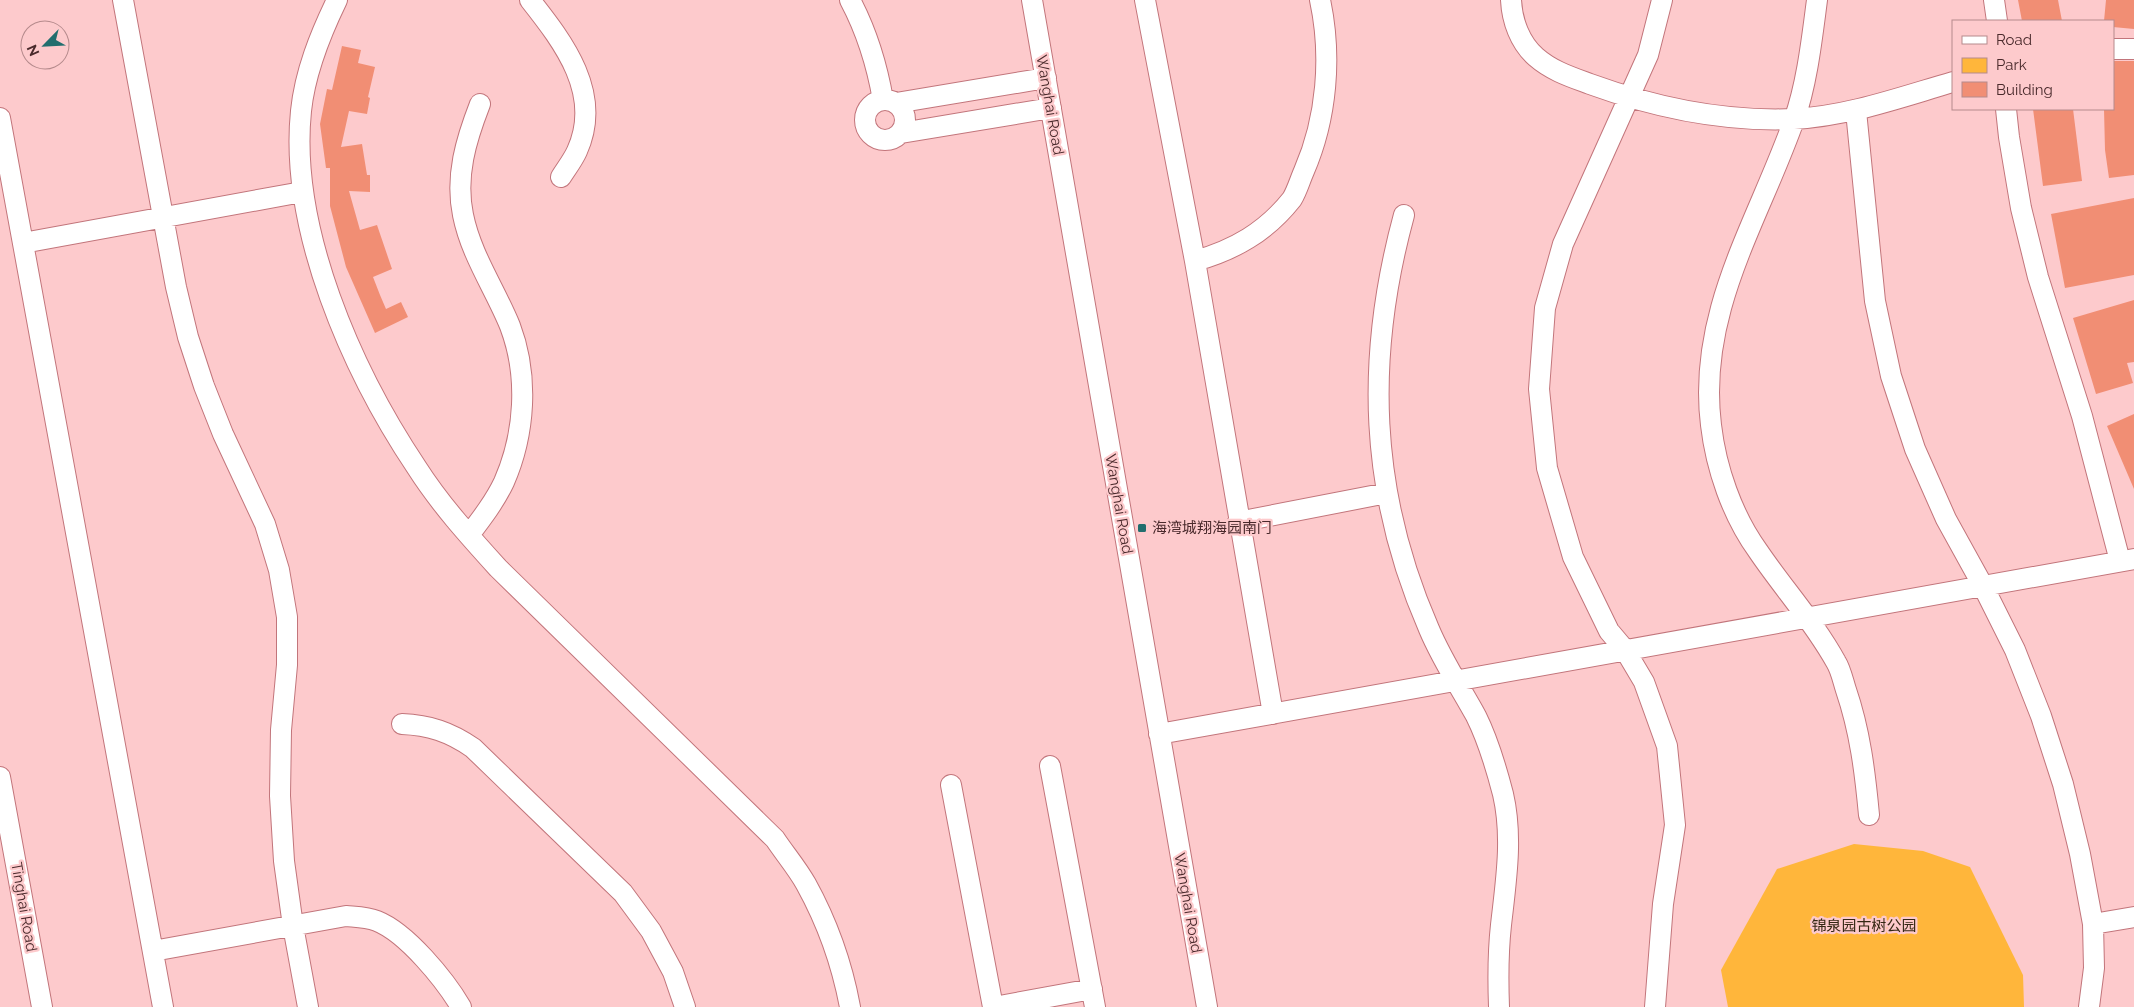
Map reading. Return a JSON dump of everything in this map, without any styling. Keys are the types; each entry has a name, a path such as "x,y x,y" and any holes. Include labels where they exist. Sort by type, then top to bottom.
{"street":[{"path":"123,0 176,287 188,337 204,386 223,434 265,524 279,570 287,617 287,665 281,730 280,796 284,861 293,926 308,1007"},
{"path":"337,0 322,30 309,69 301,110 299,151 302,192 312,236 331,298 355,357 383,414 417,469 469,536 498,568 775,839 805,883 829,931 845,982 850,1007"},
{"path":"530,0 573,60 584,89 585,121 577,151 561,178"},
{"path":"850,0 862,24 890,101 904,114 906,120 901,133"},
{"name":"Wanghai Road","path":"1032,0 1207,1007"},
{"path":"1144,0 1195,261 1238,522 1273,714"},
{"path":"1195,261 1218,254 1240,244 1260,231 1278,215 1293,196 1311,155 1323,111 1327,65 1324,20 1320,0"},
{"path":"1511,0 1512,15 1520,38 1535,57 1555,71 1630,99 1684,112 1739,118 1795,118 1856,111 1952,82"},
{"path":"1655,1007 1663,904 1675,825 1667,746 1644,682 1625,650 1610,631 1573,557 1547,468 1539,389 1545,308 1563,244 1630,99 1648,55 1662,0"},
{"path":"1817,0 1810,51 1795,118 1724,292 1713,336 1709,380 1712,433 1720,468 1735,510 1756,550 1808,617 1837,663 1854,712 1864,763 1869,815"},
{"path":"1994,0 1997,20"},
{"path":"2114,49 2134,48"},
{"path":"1046,78 871,105 865,117 867,130 877,139 883,141 890,140 901,133 1051,108"},
{"path":"469,536 488,510 504,483 514,453 521,422 522,390 519,359 510,328 473,250 463,214 461,176 466,139 480,104"},
{"path":"1159,734 2127,560 2034,260 2021,208 2006,110"},
{"path":"1856,111 1875,301 1891,376 1915,449 1942,510 2015,650 2041,716 2065,793 2080,854 2092,924 2094,968 2089,1007"},
{"path":"0,118 164,1007"},
{"path":"23,243 302,192"},
{"path":"1404,215 1385,293 1378,373 1379,421 1386,492 1402,555 1420,608 1436,645 1476,717 1489,748 1503,797 1508,839 1508,881 1501,925 1498,970 1499,1007"},
{"path":"1238,522 1386,492"},
{"path":"402,724 440,729 457,737 473,748 623,893 651,931 673,972 685,1007"},
{"path":"951,785 994,1007 1093,998 1050,766"},
{"name":"Tinghai Road","path":"0,777 42,1007"},
{"path":"153,951 346,916 362,917 377,921 391,928 426,960 461,1007"},
{"path":"2092,924 2134,916"}],"green space":[{"name":"锦泉园古树公园","path":"1854,844 1923,851 1970,867 2023,975 2024,1007 1728,1007 1721,970 1777,869"}],"building":[{"path":"2018,0 2058,0 2062,20 2022,20"},
{"path":"2106,0 2134,0 2134,29 2114,27 2114,20 2104,20"},
{"path":"342,46 361,50 358,63 375,67 368,97 370,98 367,114 349,111 341,147 362,144 367,175 370,175 370,192 349,191 360,230 377,225 392,269 373,277 386,309 401,302 408,317 375,333 346,267 330,206 330,168 326,168 320,124 327,89 332,90"},
{"path":"2114,61 2134,61 2134,175 2109,178 2105,150 2104,110 2114,110"},
{"path":"2033,110 2073,110 2082,181 2043,186"},
{"path":"2134,198 2134,275 2065,288 2051,214"},
{"path":"2134,300 2134,362 2127,363 2133,383 2096,394 2073,318"},
{"path":"2134,414 2134,489 2107,426"}],"place":[{"name":"海湾城翔海园南门","path":"1142,528"}]}
